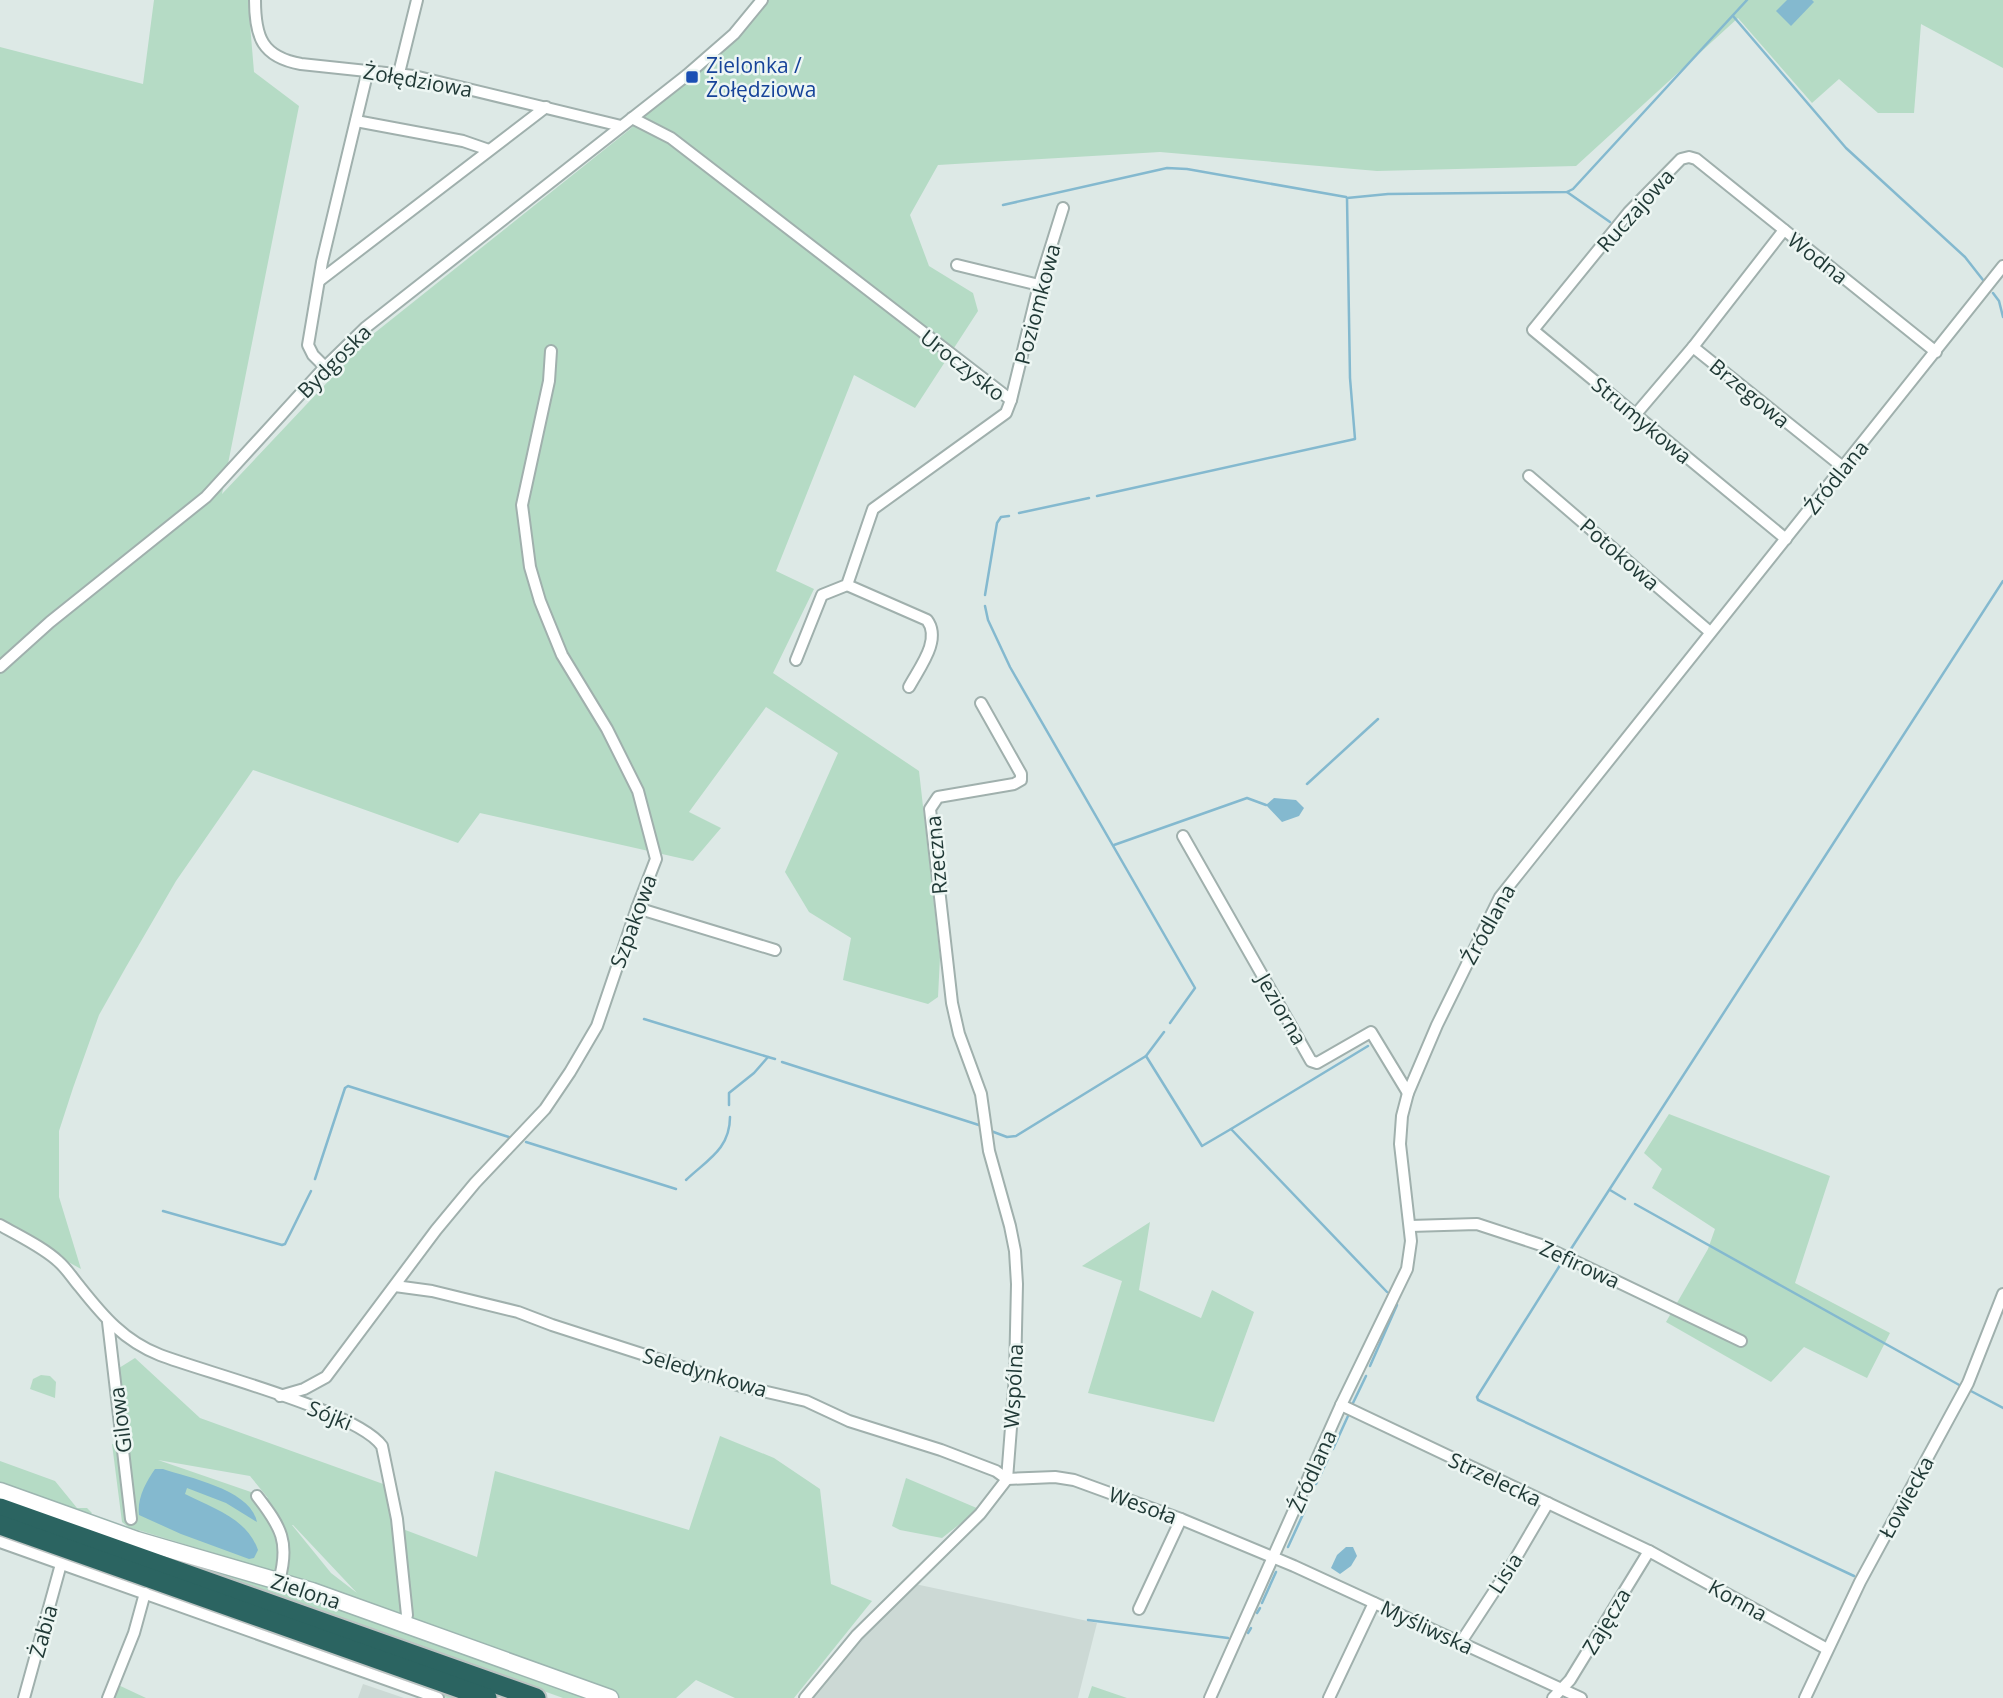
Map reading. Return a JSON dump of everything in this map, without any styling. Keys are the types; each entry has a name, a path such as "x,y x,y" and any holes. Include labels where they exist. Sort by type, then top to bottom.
{"highway":[{"path":"0,1508 536,1698"},
{"path":"0,1525 487,1698"}],"street":[{"name":"Żołędziowa","path":"255,0 257,32 264,45 276,56 301,64 399,73 621,126"},
{"path":"399,73 417,0"},
{"name":"Bydgoska","path":"0,667 50,622 206,497 325,367 365,328 687,75 734,34 762,0"},
{"path":"325,367 313,355 308,345 319,281 368,70"},
{"path":"319,281 546,107"},
{"name":"Uroczysko","path":"632,118 671,138 1011,400 1006,413 873,509 847,584"},
{"path":"356,121 463,141 489,150"},
{"name":"Ruczajowa","path":"1562,295 1629,212 1681,159 1696,159 1784,230"},
{"name":"Poziomkowa","path":"1011,400 1039,285 1063,208"},
{"name":"Wodna","path":"1693,347 1784,230 1936,352"},
{"path":"957,265 1039,285"},
{"name":"Źródlana","path":"1210,1698 1341,1405 1406,1269 1411,1252 1400,1144 1402,1116 1408,1093 1451,995 1500,897 2003,265"},
{"name":"Strumykowa","path":"1562,295 1534,330 1786,540"},
{"name":"Brzegowa","path":"1636,414 1693,347 1844,468"},
{"name":"Szpakowa","path":"281,1396 304,1389 326,1377 436,1230 475,1183 545,1109 597,1026 636,908 656,859 638,791 607,729 562,655 540,601 527,550 522,505 549,382 551,351"},
{"name":"Potokowa","path":"1529,476 1710,632"},
{"path":"796,660 822,595 847,584 927,620 932,626 933,640 909,687"},
{"name":"Rzeczna","path":"952,1003 930,808 938,797 1014,784 1021,780 1021,774 981,703"},
{"name":"Jeziorna","path":"1182,836 1311,1060 1317,1063 1371,1032 1408,1093"},
{"path":"636,908 775,950"},
{"name":"Wspólna","path":"952,1003 959,1034 981,1094 989,1151 1015,1251 1016,1363 1007,1479"},
{"name":"Zefirowa","path":"1409,1226 1477,1224 1541,1245 1741,1341"},
{"name":"Sójki","path":"0,1225 59,1261 108,1322 129,1340 160,1355 281,1396 360,1427 375,1436 382,1446 397,1519 407,1615 404,1625"},
{"name":"Seledynkowa","path":"395,1286 432,1291 518,1312 741,1386 806,1401 849,1421 941,1450 996,1471 1007,1479"},
{"name":"Łowiecka","path":"1805,1698 1860,1582 1968,1383 2003,1294"},
{"name":"Gilowa","path":"108,1322 131,1520"},
{"name":"Strzelecka","path":"1341,1405 1649,1551"},
{"path":"804,1698 858,1635 980,1514 1007,1479"},
{"name":"Wesoła","path":"1007,1479 1074,1480 1181,1519 1273,1557"},
{"name":"Zielona","path":"0,1491 137,1540 279,1581 610,1698"},
{"path":"257,1496 280,1528 284,1541 285,1552 279,1581"},
{"name":"Lisia","path":"1461,1642 1548,1503"},
{"path":"1139,1609 1181,1519"},
{"path":"0,1542 438,1698"},
{"name":"Konna","path":"1649,1551 1827,1649"},
{"name":"Zajęcza","path":"1553,1698 1563,1689 1649,1551"},
{"name":"Myśliwska","path":"1273,1557 1581,1698"},
{"name":"Żabia","path":"24,1698 61,1564"},
{"path":"108,1698 134,1633 145,1593"},
{"path":"1329,1698 1374,1603"}],"shaded area":[{"path":"915,1584 1097,1623 1078,1698 805,1698 857,1635"},
{"path":"363,1684 404,1698 358,1698"}],"green space":[{"path":"154,0 248,0 254,72 299,106 222,494 372,335 629,130 761,10 768,0 2003,0 2003,68 1921,24 1914,113 1878,113 1839,79 1812,103 1738,18 1576,166 1377,171 1160,152 938,165 910,215 929,266 973,293 978,311 915,408 854,375 776,571 814,589 773,673 919,771 940,957 938,997 928,1004 843,980 851,938 809,912 785,872 838,753 766,707 689,812 721,828 693,861 480,813 458,843 253,770 176,881 126,967 99,1015 73,1088 59,1131 59,1197 81,1269 0,1224 0,47 143,84"},
{"path":"1669,1114 1830,1176 1795,1283 1890,1333 1867,1378 1804,1347 1771,1382 1666,1322 1708,1249 1715,1229 1652,1188 1662,1169 1644,1153"},
{"path":"1150,1222 1139,1290 1201,1318 1212,1290 1254,1312 1214,1422 1088,1393 1122,1281 1082,1266"},
{"path":"135,1358 200,1418 386,1485 392,1525 477,1557 495,1471 689,1530 720,1436 774,1458 820,1489 831,1584 872,1601 794,1698 735,1698 696,1680 676,1698 563,1698 143,1548 215,1569 217,1554 128,1527 122,1522 112,1444 128,1449 119,1368","holes":["158,1460 250,1476 268,1498","293,1525 357,1593 331,1573"]},
{"path":"41,1375 50,1376 56,1382 55,1398 30,1389 33,1379"},
{"path":"0,1461 55,1481 77,1508 87,1508 92,1513 90,1515 0,1484"},
{"path":"906,1478 979,1509 942,1538 900,1530 892,1526"},
{"path":"0,1536 457,1698 447,1698 0,1539"},
{"path":"114,1683 146,1698 108,1698"},
{"path":"1092,1686 1127,1698 1088,1698"}],"water":[{"path":"1787,0 1814,2 1791,26 1776,11"},
{"path":"1274,798 1296,800 1304,808 1299,816 1282,822 1266,805"},
{"path":"155,1469 203,1481 244,1501 257,1522 226,1503 187,1488 185,1494 228,1515 246,1530 258,1550 254,1558 249,1559 181,1534 139,1515 141,1496"},
{"path":"1346,1547 1353,1547 1357,1556 1351,1566 1340,1574 1331,1568 1337,1555"}],"waterway":[{"path":"1097,496 1355,439 1350,378 1347,198 1388,194 1567,192 1573,189 1747,0"},
{"path":"1733,16 1846,148 1965,257 1983,280"},
{"path":"1003,205 1167,168 1187,169 1346,197"},
{"path":"1567,192 1610,222"},
{"path":"1993,293 1999,301 2003,317"},
{"path":"1019,513 1089,498"},
{"path":"985,595 997,523 1001,517 1009,516"},
{"path":"1569,1252 2003,581"},
{"path":"985,606 988,620 1010,667 1195,988 1170,1023"},
{"path":"1307,784 1378,719"},
{"path":"1114,845 1247,798 1266,805"},
{"path":"644,1019 768,1057"},
{"path":"991,1131 1007,1137 1016,1136 1146,1056 1164,1032"},
{"path":"1231,1129 1368,1046"},
{"path":"1146,1056 1202,1146 1231,1129 1387,1292"},
{"path":"729,1105 729,1093 754,1073 768,1057 775,1059"},
{"path":"782,1062 982,1126"},
{"path":"315,1179 345,1088 348,1086 512,1138"},
{"path":"686,1180 722,1146 730,1117"},
{"path":"526,1142 676,1189"},
{"path":"1610,1190 1625,1199"},
{"path":"163,1211 282,1245 285,1244 311,1191"},
{"path":"1635,1204 1961,1386"},
{"path":"1562,1262 1477,1397 1478,1400 1854,1576"},
{"path":"1370,1366 1397,1305"},
{"path":"1353,1403 1366,1376"},
{"path":"1969,1390 2003,1408"},
{"path":"1333,1449 1348,1416"},
{"path":"1316,1484 1328,1459"},
{"path":"1288,1547 1305,1510"},
{"path":"1262,1603 1276,1572"},
{"path":"1257,1613 1260,1608"},
{"path":"1088,1620 1228,1638"},
{"path":"1248,1633 1251,1628"}],"place":[{"name":"Zielonka / Żołędziowa","path":"692,77"}]}
